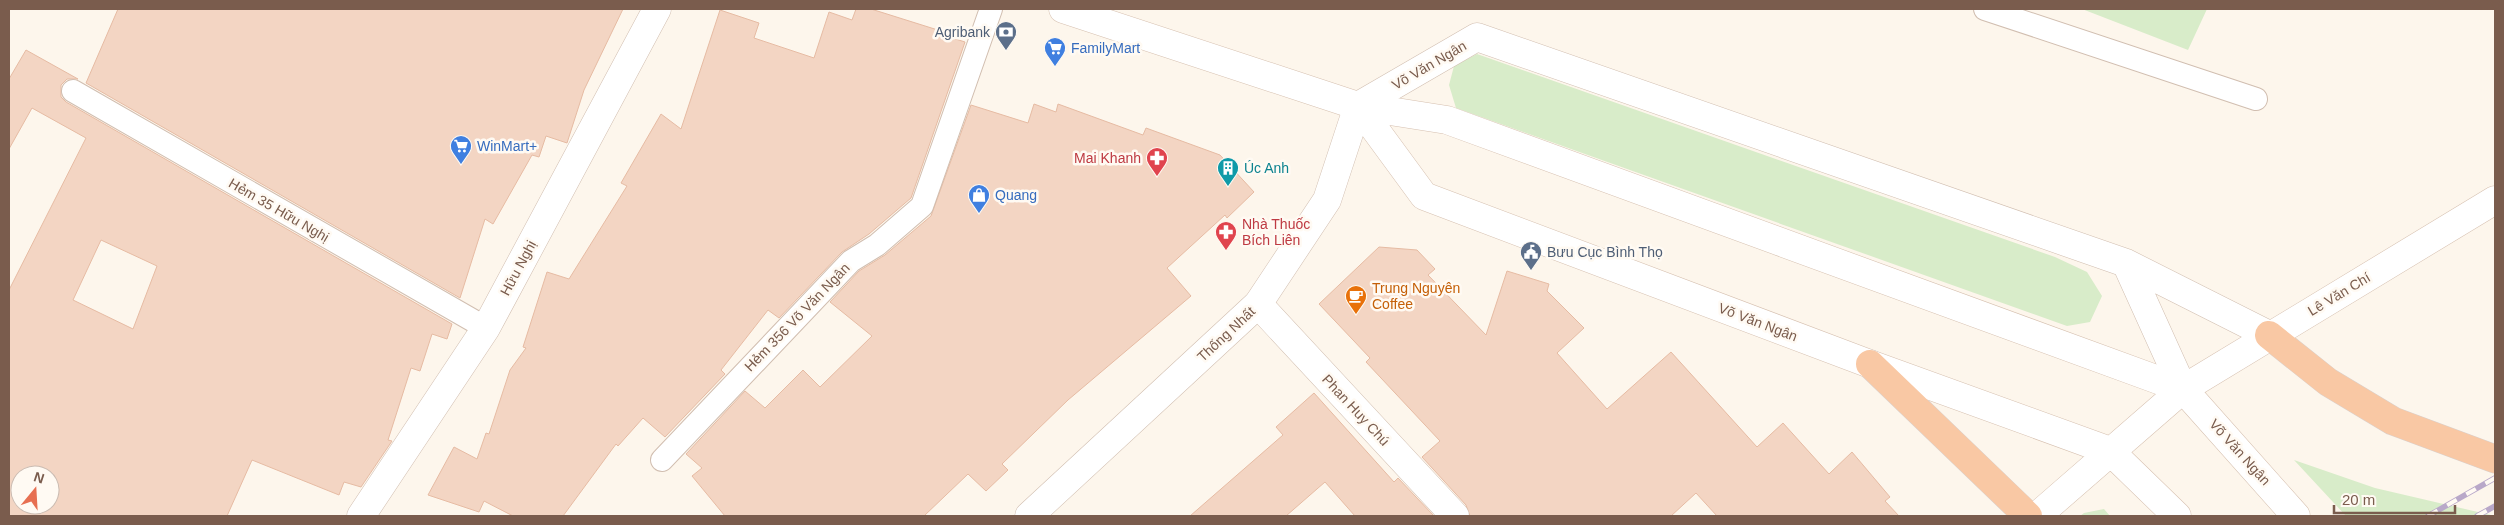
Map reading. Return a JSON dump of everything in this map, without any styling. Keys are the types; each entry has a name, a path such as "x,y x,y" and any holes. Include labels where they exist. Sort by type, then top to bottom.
{"highway":[{"path":"2269,335 2328,382 2393,421 2495,459"},
{"path":"1870,364 2028,516"}],"main road":[{"name":"Hữu Nghị","path":"361,516 486,328 657,9"},
{"name":"Võ Văn Ngân","path":"1064,9 1358,106 1447,120 2183,388"},
{"name":"Võ Văn Ngân","path":"1358,106 1477,37 2126,263 2269,335"},
{"name":"Võ Văn Ngân","path":"1358,106 1424,196 1870,364 2110,451 2177,516"},
{"name":"Thống Nhất","path":"1029,516 1258,304 1327,200 1358,106"},
{"name":"Lê Văn Chí","path":"2037,516 2183,388 2495,200"},
{"name":"Võ Văn Ngân","path":"2126,263 2183,388 2296,516"},
{"name":"Phan Huy Chú","path":"1258,304 1454,516"}],"lane":[{"name":"Hẻm 356 Võ Văn Ngân","path":"662,460 851,261 878,245 922,206 991,9"},
{"path":"1985,9 2256,99"},
{"name":"Hẻm 35 Hữu Nghị","path":"72,91 486,328"}],"green space":[{"path":"2082,9 2207,9 2188,50"},
{"path":"1477,54 2055,257 2087,272 2102,296 2090,322 2067,326 1456,108 1449,85 1454,66"},
{"path":"2294,460 2375,488 2495,516 2346,516"},
{"path":"2104,509 2110,516 2080,516 2084,513"}],"building":[{"path":"118,9 623,9 584,90 567,143 546,136 539,157 532,155 493,224 485,219 460,298 86,83"},
{"path":"856,9 871,9 941,31 940,34 965,42 911,198 869,234 842,252 779,318 768,310 721,370 725,374 665,437 643,418 618,446 616,444 563,516 513,516 484,501 479,512 428,495 454,447 477,459 486,433 489,434 510,370 526,348 523,347 547,272 569,279 627,186 621,183 661,114 681,129 720,10 759,23 754,38 814,58 829,12 852,20"},
{"path":"26,50 78,79 67,79 61,85 61,97 66,102 452,324 447,339 432,334 420,371 411,368 388,440 392,441 361,487 344,482 339,495 252,460 227,516 9,516 9,290 86,138 32,108 9,149 9,79","holes":["101,240 157,266 133,329 73,300"]},
{"path":"1034,104 1056,112 1058,104 1143,135 1146,128 1220,155 1254,192 1227,218 1225,215 1167,268 1191,296 1068,400 1002,464 1008,470 986,491 968,474 924,516 725,516 692,476 702,468 686,454 745,391 765,408 803,370 820,387 872,336 830,302 859,271 885,255 931,216 971,105 1028,123"},
{"path":"1379,247 1417,250 1435,269 1428,275 1486,335 1507,271 1549,284 1547,291 1584,328 1557,353 1607,409 1671,352 1757,447 1783,423 1829,474 1852,452 1890,497 1885,501 1899,516 1717,516 1696,493 1671,516 1470,516 1466,505 1422,457 1440,441 1366,362 1370,358 1319,304"},
{"path":"1314,393 1394,482 1398,478 1434,516 1355,516 1325,482 1286,516 1190,516 1283,435 1276,427"}],"railway":[{"path":"2428,516 2495,478"},
{"path":"2477,516 2495,506"}],"place":[{"name":"Agribank","path":"1006,51"},
{"name":"FamilyMart","path":"1055,67"},
{"name":"WinMart+","path":"461,165"},
{"name":"Mai Khanh","path":"1157,177"},
{"name":"Úc Anh","path":"1228,187"},
{"name":"Quang","path":"979,214"},
{"name":"Nhà Thuốc Bích Liên","path":"1226,251"},
{"name":"Bưu Cục Bình Thọ","path":"1531,271"},
{"name":"Trung Nguyên Coffee","path":"1356,315"}]}
